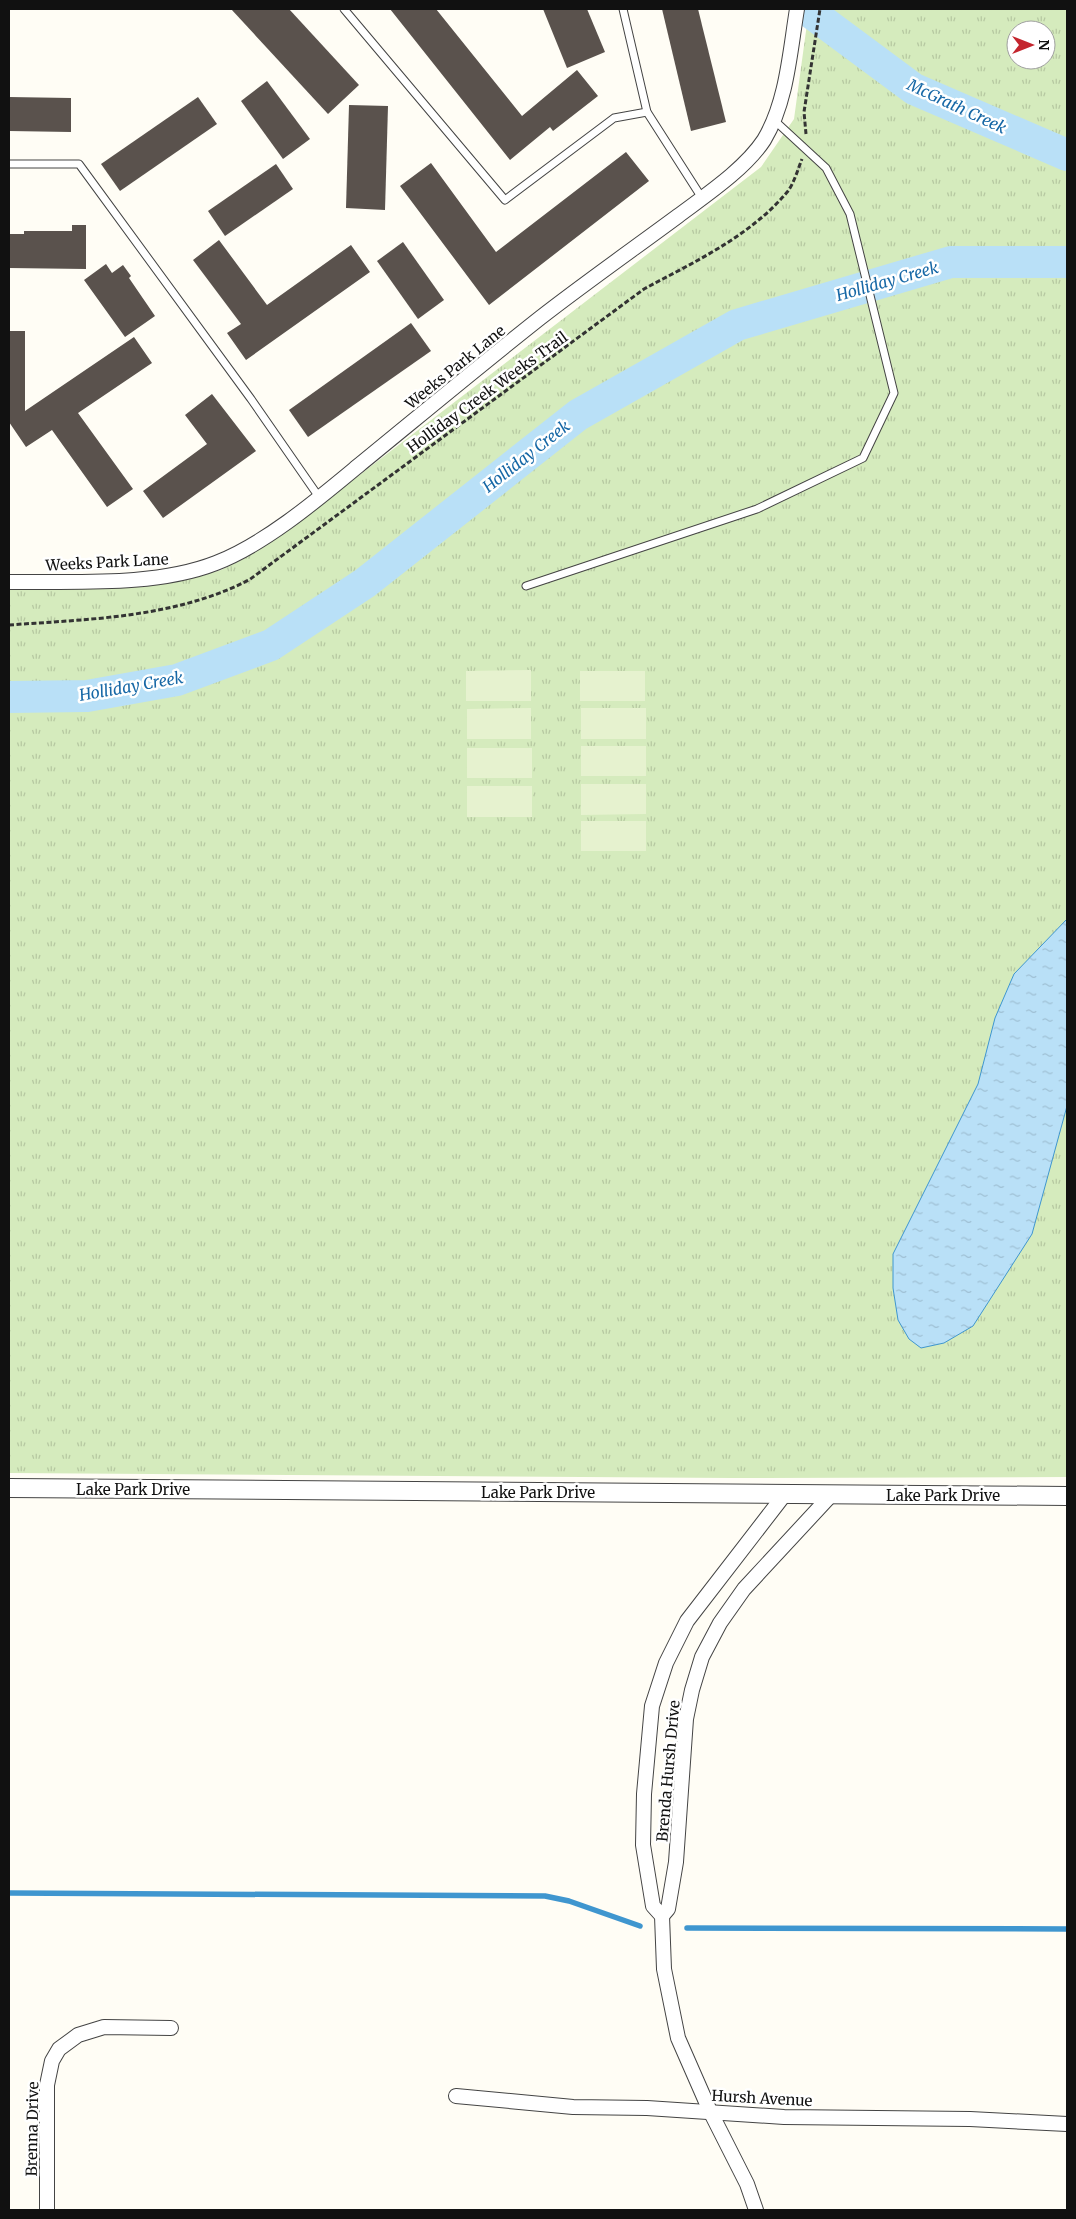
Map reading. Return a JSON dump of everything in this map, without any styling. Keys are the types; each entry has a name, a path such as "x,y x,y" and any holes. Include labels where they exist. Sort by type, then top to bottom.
{"street":[{"name":"Weeks Park Lane","path":"9,582 134,579 185,573 218,562 243,549 319,497 540,318 702,198 746,160 763,141 774,120 783,87 797,9"},
{"name":"Lake Park Drive","path":"9,1488 1067,1496"},
{"name":"Brenda Hursh Drive","path":"662,1916 653,1906 643,1845 644,1794 652,1706 666,1663 687,1621 785,1494"},
{"name":"Brenda Hursh Drive","path":"756,2210 747,2184 710,2111 675,2029 664,1969 662,1916 668,1908 676,1862 686,1719 692,1690 702,1658 720,1623 744,1589 832,1494"},
{"name":"Brenna Drive","path":"47,2210 47,2085 52,2061 59,2049 78,2035 104,2028 171,2028"},
{"name":"Hursh Avenue","path":"456,2096 573,2107 710,2111 784,2117 970,2119 1067,2124"}],"lane":[{"path":"344,9 505,200 614,118 647,112"},
{"path":"623,9 647,112 702,198"},
{"path":"526,586 757,509 863,458 894,392 850,214 826,168 774,120"},
{"path":"9,164 79,164 252,399 319,497"}],"path":[{"name":"Holliday Creek Weeks Trail","path":"9,626 112,618 158,610 192,603 224,592 249,580 644,289 714,251 760,219 789,190 807,149 804,112 820,9"}],"green space":[{"path":"809,9 1067,9 1067,1477 732,1478 9,1473 9,590 174,582 221,570 245,558 323,503 761,167 794,119"},
{"path":"531,670 531,701 466,701 466,671"},
{"path":"580,671 645,671 645,701 580,701"},
{"path":"531,708 531,739 467,739 467,709"},
{"path":"581,708 646,708 646,739 581,739"},
{"path":"581,746 646,746 646,776 581,776"},
{"path":"467,748 532,748 532,778 467,778"},
{"path":"581,784 646,784 646,814 581,815"},
{"path":"467,786 532,786 532,817 467,817"},
{"path":"581,821 646,821 646,851 581,851"}],"water":[{"path":"1067,919 1067,1106 1032,1234 973,1326 944,1343 921,1348 909,1339 898,1320 893,1288 893,1254 978,1084 995,1018 1014,974"}],"building":[{"path":"231,9 289,9 359,85 328,114"},
{"path":"390,9 436,9 522,116 577,70 598,96 553,131 550,127 510,160"},
{"path":"543,9 587,9 605,52 567,68"},
{"path":"662,9 698,9 726,122 691,131"},
{"path":"267,81 310,139 283,159 241,101"},
{"path":"9,97 71,98 71,132 9,131"},
{"path":"198,97 217,124 120,191 101,164"},
{"path":"349,105 388,106 385,210 346,208"},
{"path":"626,152 649,181 489,305 400,186 431,163 496,252"},
{"path":"276,164 293,189 225,236 208,211"},
{"path":"72,225 86,225 86,269 9,268 9,234 24,234 24,231 72,231"},
{"path":"219,240 267,305 351,245 370,272 246,360 227,333 241,324 193,260"},
{"path":"403,242 444,300 418,319 377,261"},
{"path":"106,264 112,273 123,265 131,276 129,278 155,316 125,337 84,280"},
{"path":"411,323 431,351 308,437 289,410"},
{"path":"9,331 25,331 25,411 134,337 152,363 78,413 133,489 107,507 52,430 26,447 9,422"},
{"path":"212,394 256,451 163,518 143,491 207,444 185,415"}],"waterway":[{"name":"McGrath Creek","path":"806,9 914,89 1067,155"},
{"name":"Holliday Creek","path":"9,697 87,696 177,680 271,645 365,583 578,415 737,325 951,262 1067,262"},
{"path":"9,1893 545,1896 569,1901 640,1926"},
{"path":"687,1928 1067,1929"}]}
